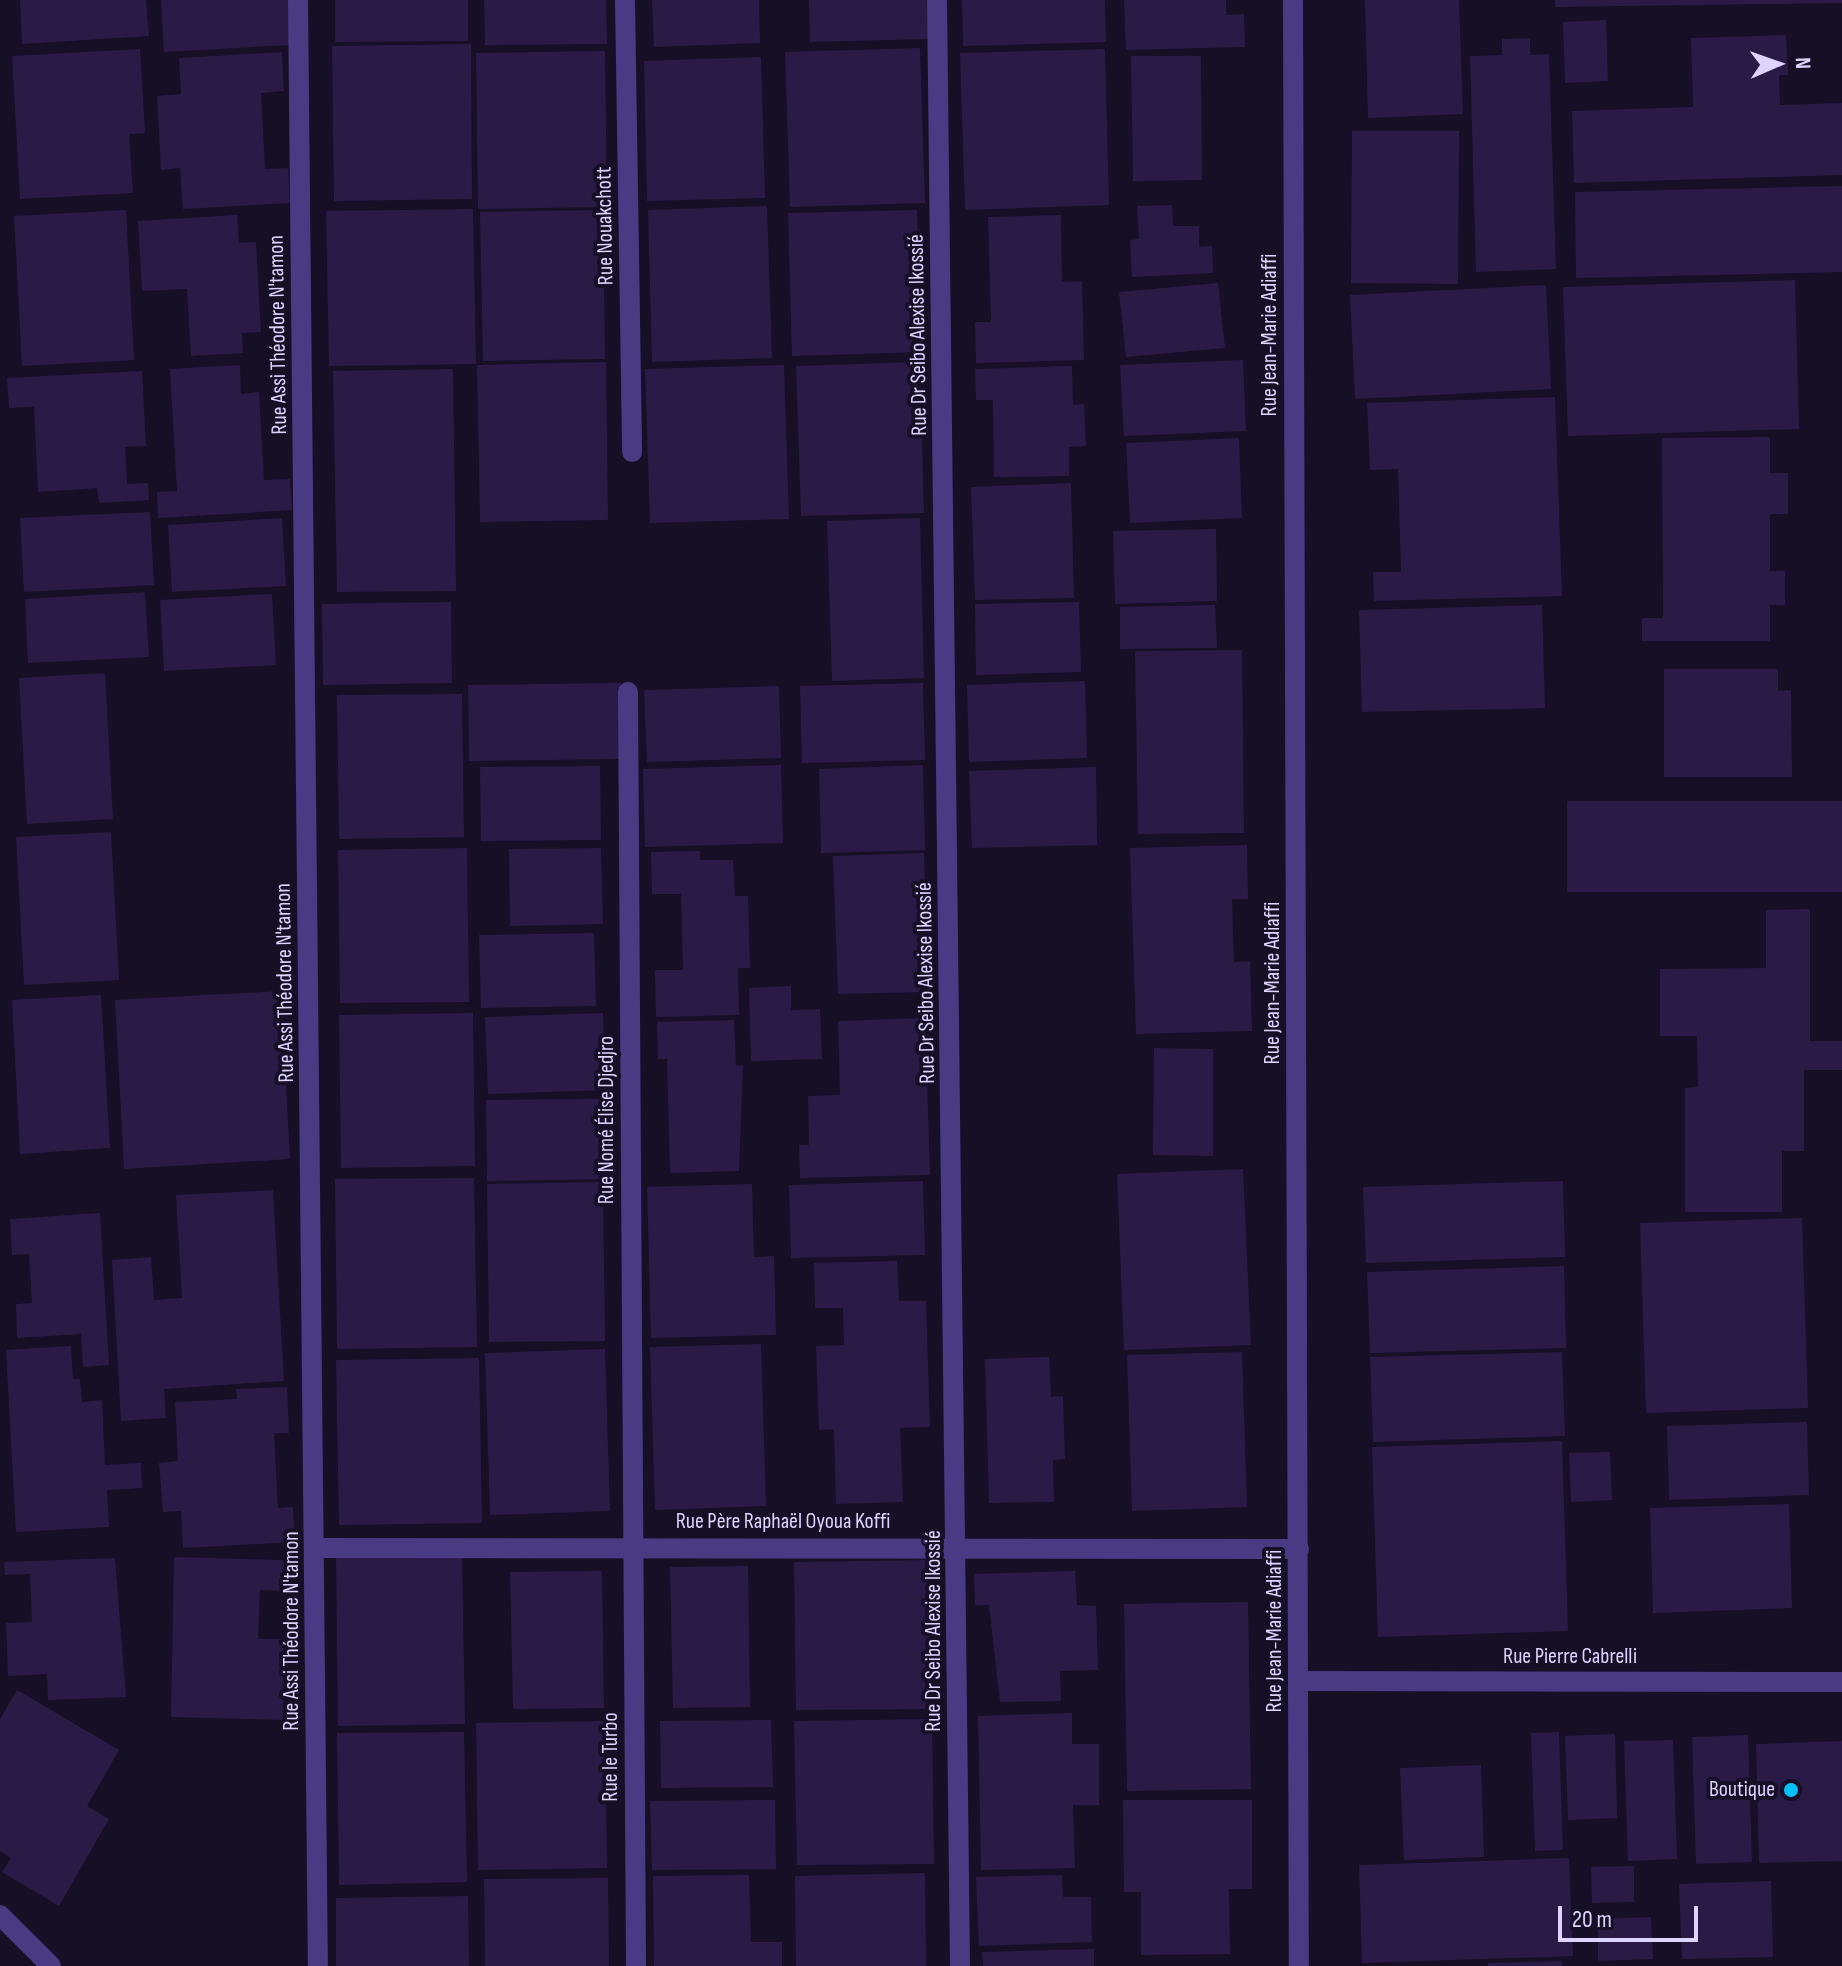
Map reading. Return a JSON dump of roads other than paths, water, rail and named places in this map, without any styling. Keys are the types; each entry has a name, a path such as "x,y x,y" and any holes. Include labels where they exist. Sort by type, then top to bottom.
{"street":[{"name":"Rue Assi Théodore N'tamon","path":"298,0 318,1966"},
{"name":"Rue Nouakchott","path":"625,0 632,452"},
{"name":"Rue Dr Seibo Alexise Ikossié","path":"937,0 958,1545 960,1966"},
{"name":"Rue Jean-Marie Adiaffi","path":"1293,0 1299,1966"},
{"name":"Rue Nomé Élise Djedjro","path":"628,692 634,1547"},
{"name":"Rue Père Raphaël Oyoua Koffi","path":"316,1548 958,1545 1299,1549"},
{"name":"Rue le Turbo","path":"634,1547 636,1966"},
{"name":"Rue Pierre Cabrelli","path":"1299,1681 1842,1682"},
{"path":"0,1915 41,1963"}],"place":[{"name":"Boutique","path":"1791,1790"}]}
